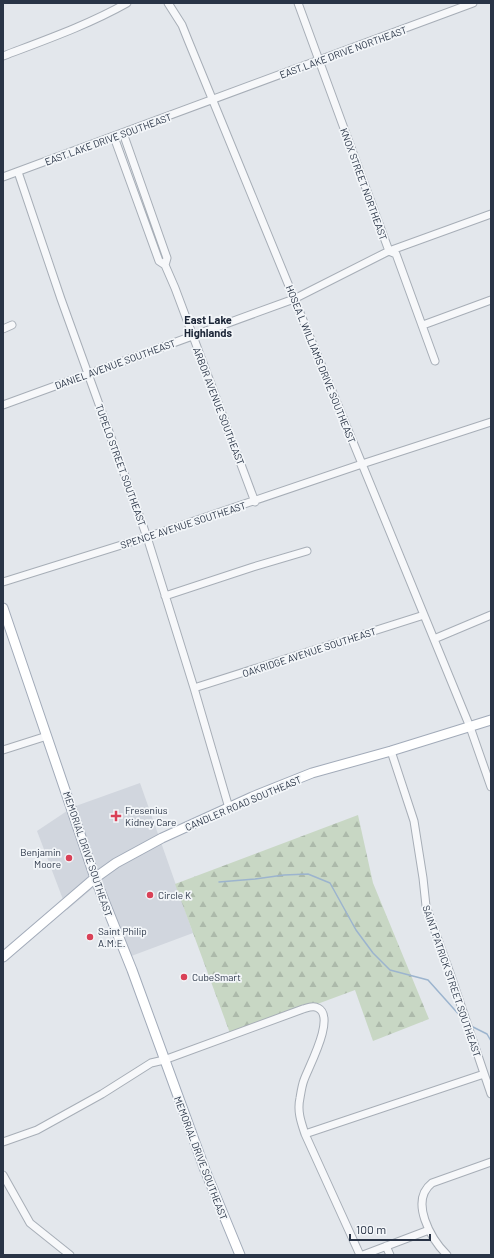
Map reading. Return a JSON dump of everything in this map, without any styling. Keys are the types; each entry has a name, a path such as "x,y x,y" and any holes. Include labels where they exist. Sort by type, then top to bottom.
{"main road":[{"name":"MEMORIAL DRIVE SOUTHEAST","path":"3,608 95,878 132,970 205,1170 240,1255"},
{"name":"CANDLER ROAD SOUTHEAST","path":"3,956 95,878 116,863 162,838 266,791 312,773 391,751 491,720"}],"street":[{"path":"3,56 66,32 111,12 127,3"},
{"name":"HOSEA L WILLIAMS DRIVE SOUTHEAST","path":"168,3 182,25 213,100 470,727 491,787"},
{"name":"KNOX STREET NORTHEAST","path":"298,3 389,251 396,254 435,361"},
{"name":"EAST LAKE DRIVE NORTHEAST","path":"213,100 474,3"},
{"name":"EAST LAKE DRIVE SOUTHEAST","path":"3,177 213,100"},
{"name":"ARBOR AVENUE SOUTHEAST","path":"123,133 167,258 165,265 255,502"},
{"name":"ARBOR AVENUE SOUTHEAST","path":"114,137 159,262 165,265"},
{"name":"TUPELO STREET SOUTHEAST","path":"18,172 147,538 194,688 229,808"},
{"name":"DANIEL AVENUE SOUTHEAST","path":"3,405 294,299 389,251 491,214"},
{"path":"422,325 491,300"},
{"path":"3,327 12,325"},
{"name":"SPENCE AVENUE SOUTHEAST","path":"3,582 147,538 362,464 491,422"},
{"path":"165,596 253,567 308,551"},
{"name":"OAKRIDGE AVENUE SOUTHEAST","path":"194,688 424,615"},
{"path":"434,639 491,615"},
{"path":"3,750 47,736"},
{"name":"SAINT PATRICK STREET SOUTHEAST","path":"391,751 414,820 426,906 452,976 491,1094"},
{"path":"3,1142 37,1130 102,1094 151,1063 164,1060 314,1006 322,1011 324,1021 322,1034 304,1081 299,1100 300,1117 306,1134 362,1255 429,1230"},
{"path":"306,1134 484,1074"},
{"path":"447,1255 438,1246 429,1230 422,1196 427,1187 432,1183 491,1162"},
{"path":"3,1175 30,1223 70,1255"},
{"path":"386,1246 390,1255"}],"shaded area":[{"path":"140,783 193,933 126,958 94,887 67,910 37,831 73,807"}],"green space":[{"path":"358,815 373,883 429,1019 373,1041 355,990 231,1036 175,884"}],"waterway":[{"path":"219,882 308,874 330,883 356,930 373,953 390,970 428,980 462,1018"},
{"path":"471,1026 487,1034 491,1041"}],"place":[{"name":"Fresenius Kidney Care","path":"116,816"},
{"name":"Benjamin Moore","path":"69,858"},
{"name":"Circle K","path":"150,895"},
{"name":"Saint Philip A.M.E.","path":"90,937"},
{"name":"CubeSmart","path":"184,977"}],"district":[{"name":"East Lake Highlands","path":"208,326"}]}
